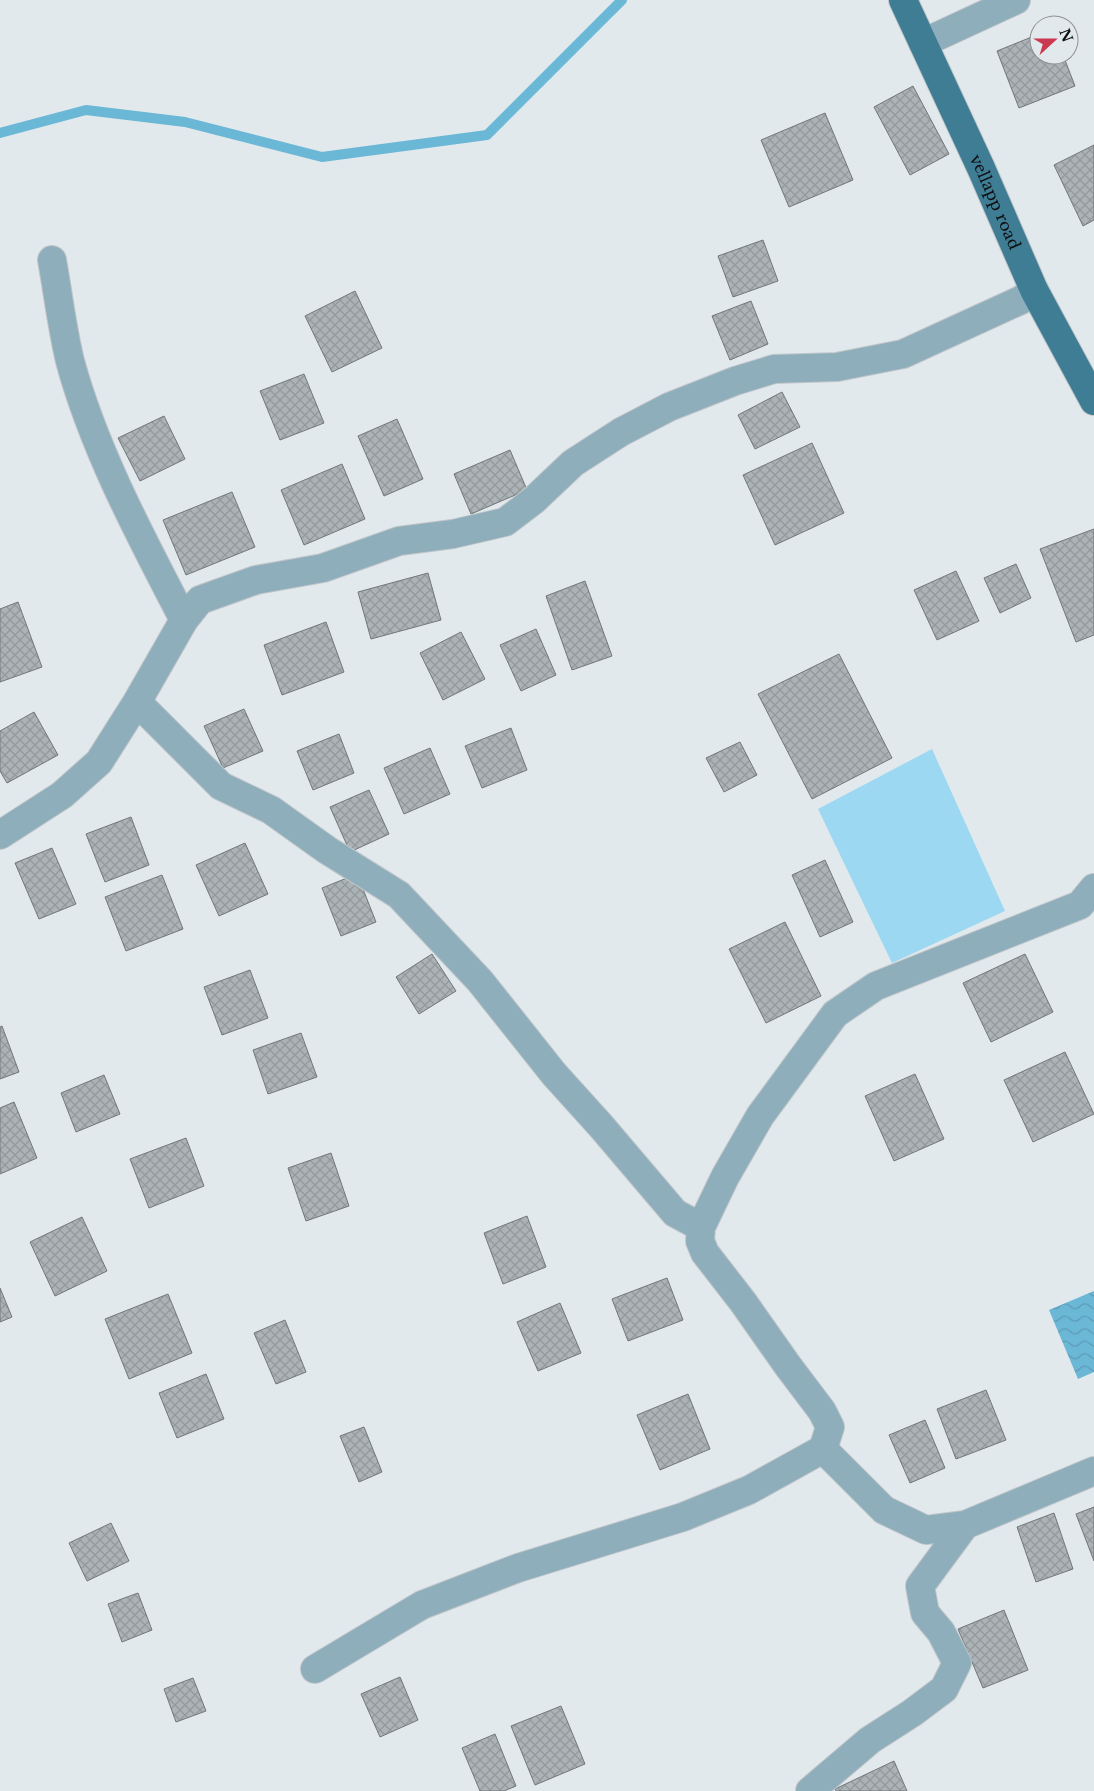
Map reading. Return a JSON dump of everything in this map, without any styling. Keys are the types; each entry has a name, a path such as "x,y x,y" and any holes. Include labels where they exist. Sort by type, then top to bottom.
{"main road":[{"name":"vellapp road","path":"903,0 981,168 1034,290 1094,401"}],"street":[{"path":"923,43 1016,0"},
{"path":"52,260 70,361 94,433 147,548 184,620"},
{"path":"0,835 62,796 99,762 137,702 184,620 200,600 256,580 323,568 399,541 452,534 505,522 534,500 573,463 621,432 669,407 735,381 774,369 837,367 903,354 1021,300 1034,290"},
{"path":"137,702 221,786 271,810 327,850 399,895 480,981 554,1074 675,1213 701,1228"},
{"path":"314,1669 422,1605 518,1568 683,1517 749,1490 823,1449 830,1428 822,1411 705,1253 700,1241 701,1228 725,1177 760,1116 836,1014 876,986 1080,905 1094,888"},
{"path":"823,1449 884,1510 926,1530 966,1525 1094,1471"},
{"path":"810,1791 870,1740 912,1713 944,1689 957,1663 941,1632 925,1613 920,1586 966,1525"}],"shaded area":[{"path":"932,749 1005,911 892,963 818,809"}],"water":[{"path":"1094,1291 1094,1372 1078,1379 1049,1310"}],"building":[{"path":"1029,38 1029,65 1067,65 1075,86 1019,108 997,51"},
{"path":"913,86 949,154 910,175 874,107"},
{"path":"825,113 853,180 789,207 761,140"},
{"path":"1094,145 1094,220 1083,226 1054,165"},
{"path":"763,240 778,281 733,297 718,256"},
{"path":"355,291 382,348 332,372 305,316"},
{"path":"751,301 768,344 730,360 712,316"},
{"path":"304,374 324,423 280,440 260,391"},
{"path":"782,392 800,427 755,449 738,415"},
{"path":"164,416 185,459 140,481 118,438"},
{"path":"397,419 423,479 384,496 358,436"},
{"path":"812,443 844,513 775,545 743,475"},
{"path":"510,450 527,490 471,514 454,474"},
{"path":"342,464 365,519 304,545 281,490"},
{"path":"232,492 255,547 186,575 163,520"},
{"path":"1094,529 1094,635 1076,642 1040,549"},
{"path":"1016,564 1031,598 1000,613 984,578"},
{"path":"956,571 979,621 937,640 914,590"},
{"path":"428,573 441,620 371,639 358,592"},
{"path":"585,581 612,656 572,670 546,596"},
{"path":"18,602 42,667 0,682 0,609"},
{"path":"326,622 344,672 282,695 264,645"},
{"path":"536,629 556,675 521,691 500,645"},
{"path":"461,632 485,679 443,700 420,653"},
{"path":"839,654 892,758 812,799 758,694"},
{"path":"244,709 263,751 223,768 204,726"},
{"path":"34,712 58,755 7,783 0,771 0,731"},
{"path":"511,728 527,770 482,788 465,746"},
{"path":"339,734 354,773 313,790 297,751"},
{"path":"740,742 757,775 724,792 706,758"},
{"path":"430,748 450,794 404,814 384,768"},
{"path":"369,790 389,834 350,852 330,807"},
{"path":"131,817 149,865 105,882 86,834"},
{"path":"245,843 268,894 219,916 196,865"},
{"path":"52,848 76,904 39,919 15,863"},
{"path":"825,860 853,922 820,937 792,875"},
{"path":"357,874 376,922 341,936 322,888"},
{"path":"162,875 183,929 126,951 105,897"},
{"path":"785,922 821,996 766,1023 729,949"},
{"path":"432,954 456,991 419,1014 396,977"},
{"path":"1025,954 1053,1012 991,1042 963,983"},
{"path":"250,970 268,1018 222,1035 204,987"},
{"path":"2,1026 19,1072 0,1079 0,1027"},
{"path":"301,1033 317,1077 268,1094 253,1050"},
{"path":"1065,1052 1094,1114 1033,1142 1004,1080"},
{"path":"915,1074 944,1139 894,1161 865,1096"},
{"path":"104,1075 120,1114 76,1132 61,1093"},
{"path":"14,1102 37,1158 0,1174 0,1108"},
{"path":"186,1138 204,1186 149,1208 130,1159"},
{"path":"331,1153 349,1206 306,1221 288,1168"},
{"path":"527,1216 546,1267 503,1284 484,1233"},
{"path":"82,1217 107,1271 55,1296 30,1242"},
{"path":"667,1278 683,1320 628,1341 612,1299"},
{"path":"0,1288 12,1317 0,1322"},
{"path":"168,1294 192,1353 129,1379 105,1319"},
{"path":"560,1303 581,1353 538,1371 517,1322"},
{"path":"285,1320 306,1372 276,1384 254,1333"},
{"path":"206,1374 224,1419 177,1438 159,1393"},
{"path":"986,1390 1006,1440 956,1459 937,1409"},
{"path":"688,1394 710,1449 660,1470 637,1415"},
{"path":"925,1420 945,1468 910,1483 889,1435"},
{"path":"364,1427 382,1472 359,1482 340,1436"},
{"path":"1094,1507 1094,1561 1076,1514"},
{"path":"1054,1513 1073,1569 1036,1582 1017,1527"},
{"path":"111,1523 129,1561 87,1581 69,1543"},
{"path":"138,1593 152,1630 122,1642 108,1604"},
{"path":"1004,1610 1028,1670 983,1688 958,1629"},
{"path":"400,1677 418,1720 380,1737 361,1694"},
{"path":"193,1678 206,1711 176,1722 164,1689"},
{"path":"561,1706 585,1764 535,1785 511,1726"},
{"path":"495,1734 516,1786 504,1791 480,1791 462,1748"},
{"path":"894,1761 907,1791 836,1791 835,1789"}],"waterway":[{"path":"0,133 86,110 185,122 322,157 487,135 622,0"}]}
